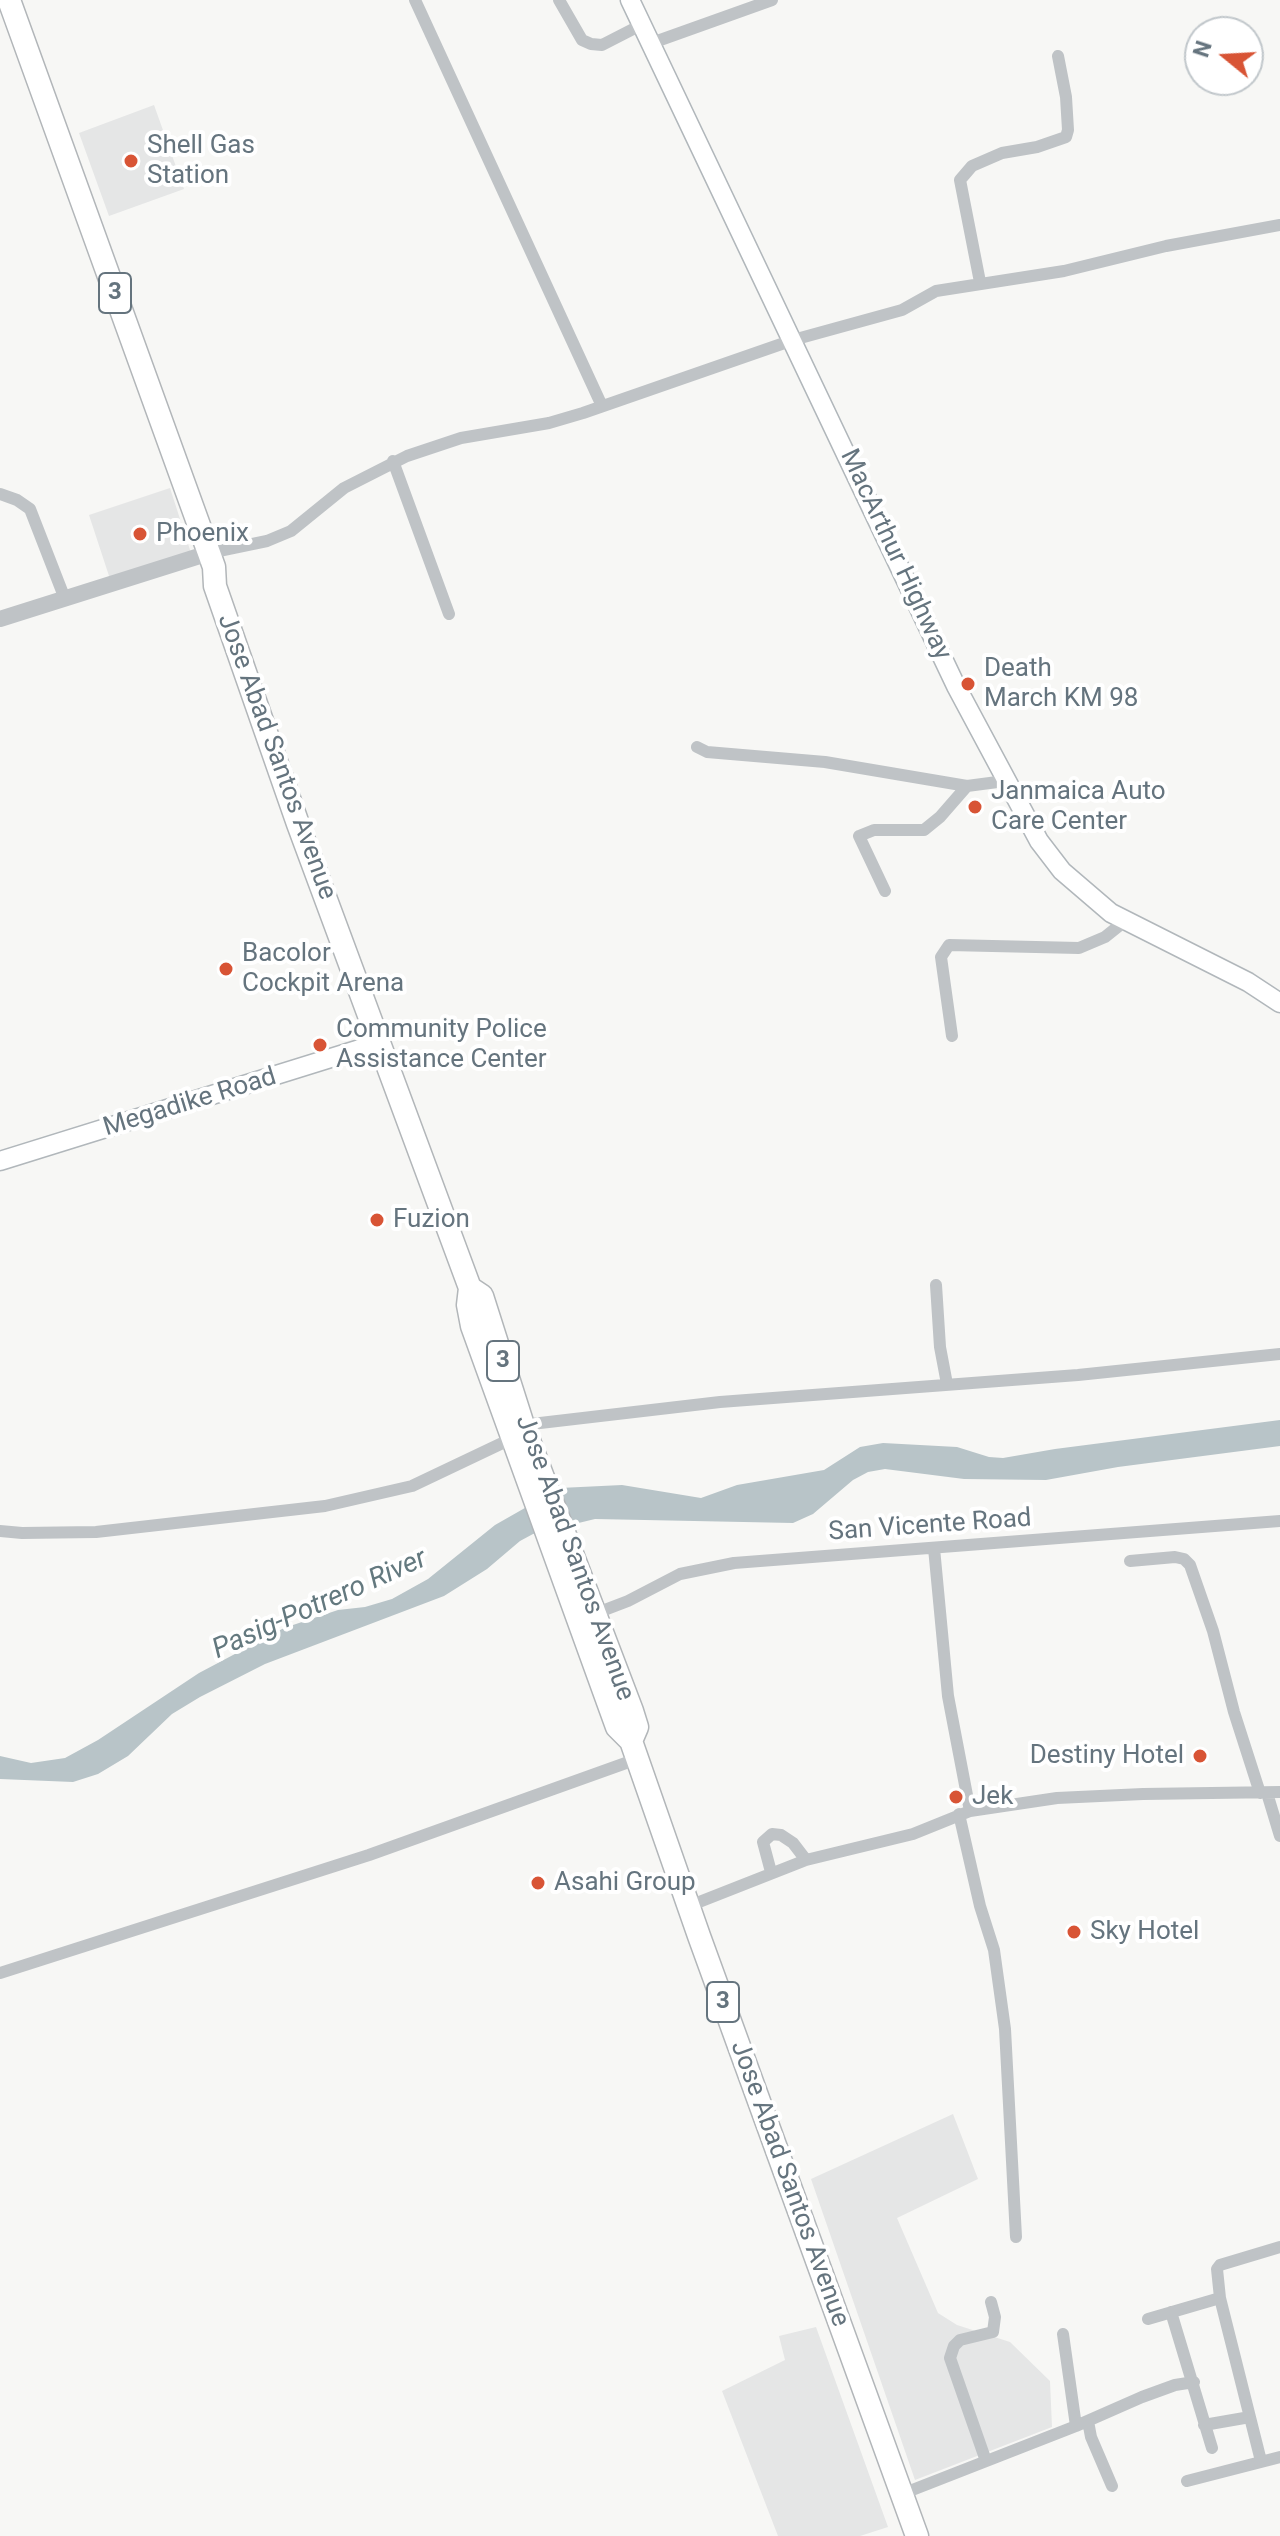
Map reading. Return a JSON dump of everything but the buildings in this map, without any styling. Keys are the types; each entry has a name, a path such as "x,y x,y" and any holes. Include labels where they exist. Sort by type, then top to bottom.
{"highway":[{"name":"Jose Abad Santos Avenue","path":"9,0 203,555 202,569 215,586 298,824 470,1288 468,1305 472,1326 520,1437 586,1611 637,1727 634,1750 917,2536"},
{"name":"Jose Abad Santos Avenue","path":"0,7 203,555"}],"main road":[{"name":"MacArthur Highway","path":"630,0 956,686 1039,841 1086,895 1125,921 1248,982 1280,1003"},
{"name":"Megadike Road","path":"0,1161 379,1043"}],"street":[{"path":"415,0 602,406"},
{"path":"559,0 582,40 591,44 602,45 641,25"},
{"path":"649,44 765,1"},
{"path":"980,282 960,180 972,166 992,157 1061,141 1066,137 1066,97 1058,56"},
{"path":"0,619 203,555 267,541 291,531 344,488 393,461 461,438 549,423 793,340 902,310 936,291 1064,271 1166,246 1280,225"},
{"path":"393,461 449,614"},
{"path":"0,494 30,509 65,599"},
{"path":"697,747 712,753 825,762 967,786 1005,781"},
{"path":"885,891 859,836 874,830 924,830 967,786"},
{"path":"952,1036 941,957 949,945 1079,948 1105,937 1125,921"},
{"path":"936,1285 940,1347 947,1384"},
{"path":"0,1531 96,1532 325,1506 412,1486 520,1437 720,1402 1078,1375 1280,1354"},
{"name":"San Vicente Road","path":"586,1611 628,1601 680,1574 734,1563 1280,1521"},
{"path":"934,1548 948,1696 965,1812 980,1906 994,1950 1005,2029 1016,2237"},
{"path":"1130,1561 1175,1557 1184,1559 1190,1565 1213,1631 1234,1712 1269,1793 1280,1836"},
{"path":"0,1973 369,1855 634,1750"},
{"path":"689,1906 806,1860 913,1834 965,1812 1057,1798 1156,1793 1269,1793"},
{"path":"771,1872 763,1842 772,1834 781,1835 793,1843 806,1860"},
{"path":"1261,2461 1220,2298 1217,2269 1220,2265 1280,2247"},
{"path":"1148,2319 1220,2298"},
{"path":"986,2461 950,2358 960,2340 993,2332 995,2317 991,2302"},
{"path":"1171,2312 1212,2448"},
{"path":"1063,2334 1082,2424 1091,2437 1112,2486"},
{"path":"902,2494 1082,2424 1142,2397 1194,2382"},
{"path":"1204,2425 1250,2417"},
{"path":"1187,2481 1280,2457"}],"shaded area":[{"name":"Shell Gas Station","path":"154,105 184,189 109,216 79,133"},
{"name":"Phoenix","path":"170,488 191,553 111,582 89,515"},
{"path":"1280,1420 1280,1446 1118,1467 1046,1480 964,1479 885,1469 868,1472 853,1480 813,1514 793,1523 595,1519 533,1534 487,1569 444,1596 265,1664 200,1697 172,1714 128,1756 98,1774 73,1782 0,1779 0,1756 31,1763 65,1758 98,1740 199,1673 284,1628 338,1610 365,1607 392,1599 428,1579 495,1525 560,1488 622,1485 701,1498 737,1485 824,1470 860,1447 883,1443 957,1447 1003,1458"},
{"path":"953,2114 978,2179 897,2218 938,2313 957,2325 1010,2342 1050,2381 1052,2427 915,2480 811,2179"},
{"path":"816,2327 888,2527 860,2536 778,2536 722,2391 785,2360 779,2336"}],"place":[{"name":"Shell Gas Station","path":"131,161"},
{"name":"Phoenix","path":"140,534"},
{"name":"Death March KM 98","path":"968,684"},
{"name":"Janmaica Auto Care Center","path":"975,807"},
{"name":"Bacolor Cockpit Arena","path":"226,969"},
{"name":"Community Police Assistance Center","path":"320,1045"},
{"name":"Fuzion","path":"377,1220"},
{"name":"Destiny Hotel","path":"1200,1756"},
{"name":"Jek","path":"956,1797"},
{"name":"Asahi Group","path":"538,1883"},
{"name":"Sky Hotel","path":"1074,1932"}],"water label":[{"name":"Pasig-Potrero River","path":"320,1605"}]}
